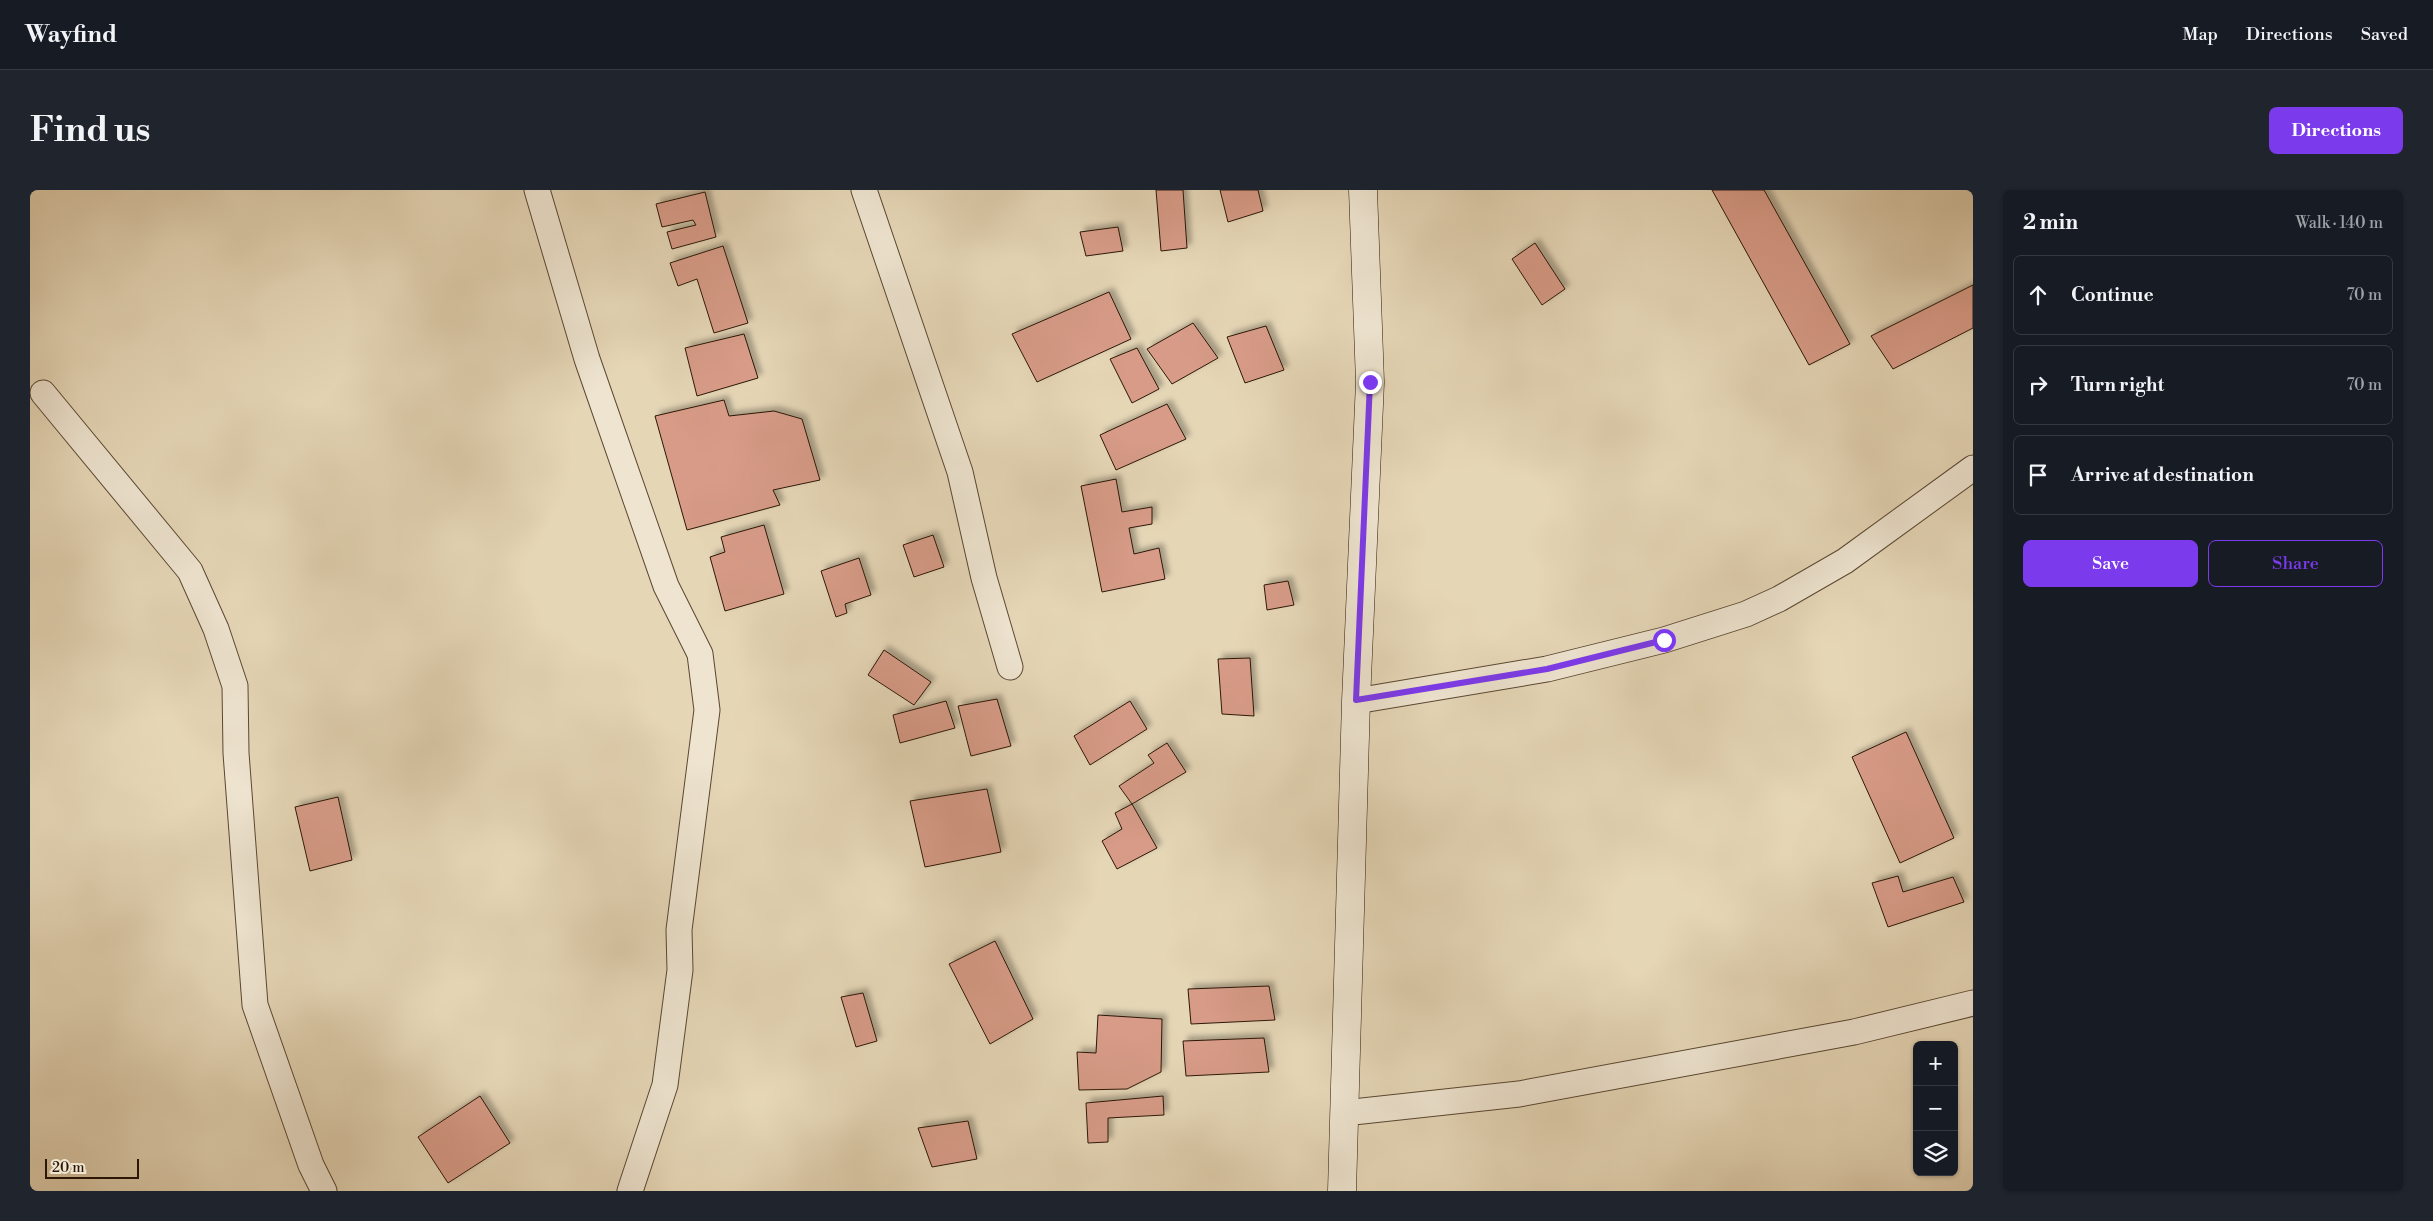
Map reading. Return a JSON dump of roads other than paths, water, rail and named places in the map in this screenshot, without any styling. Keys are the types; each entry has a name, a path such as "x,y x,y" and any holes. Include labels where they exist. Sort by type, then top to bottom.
{"street":[{"path":"537,190 587,360 662,577 700,654 707,710 678,930 680,970 665,1085 630,1191"},
{"path":"864,190 960,472 984,578 1010,667"},
{"path":"1342,1191 1356,700 1370,382 1363,190"},
{"path":"43,393 190,571 216,629 234,686 237,763 255,1005 311,1165 324,1191"},
{"path":"1356,700 1547,669 1664,640 1746,614 1779,599 1845,560 1973,468"},
{"path":"1344,1113 1519,1094 1854,1032 1973,1003"}]}
